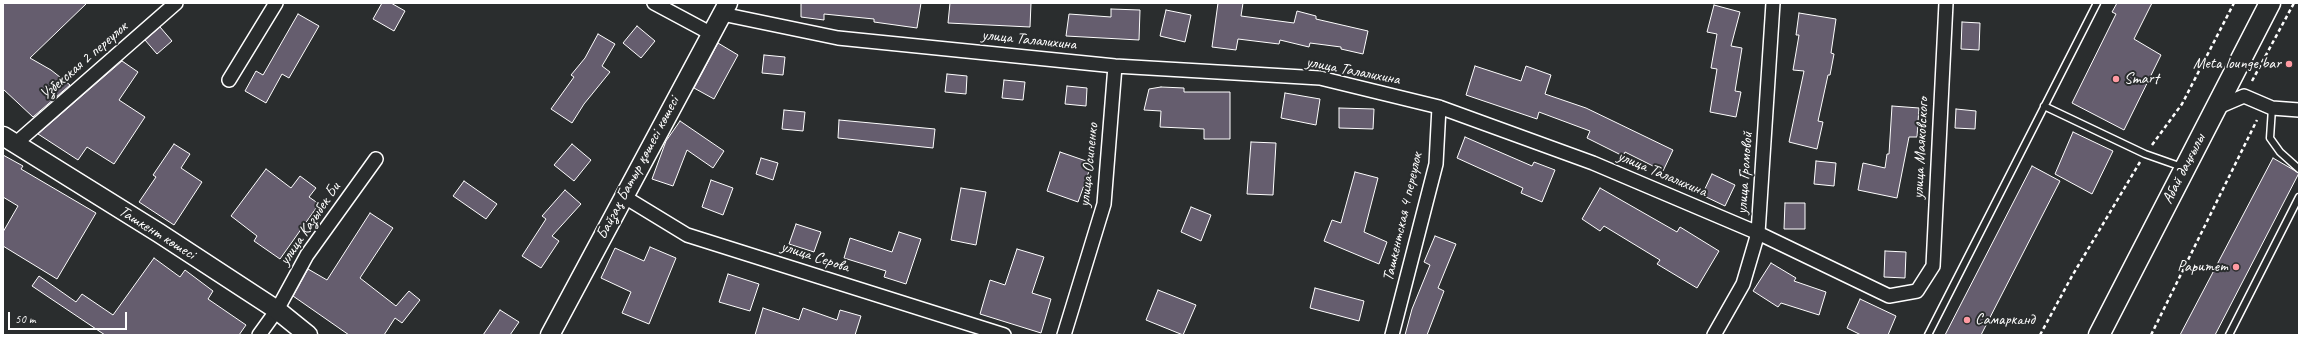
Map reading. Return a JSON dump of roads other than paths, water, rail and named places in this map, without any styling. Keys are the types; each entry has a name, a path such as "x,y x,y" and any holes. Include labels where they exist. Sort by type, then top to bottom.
{"main road":[{"name":"Абай даңғылы","path":"2099,335 2270,3"},
{"name":"Байзақ Батыр қөшесі көшесі","path":"550,335 710,33 725,9"},
{"name":"Ташкент көшесі","path":"9,140 159,233 277,310 308,335"}],"street":[{"name":"Узбекская 2 переулок","path":"9,140 176,3"},
{"path":"229,80 276,3"},
{"path":"654,3 710,33"},
{"name":"улица Громовой","path":"1714,335 1743,284 1758,233 1773,3"},
{"name":"улица Маяковского","path":"1917,291 1933,266 1946,3"},
{"name":"улица Талалихина","path":"725,9 838,38 1115,66 1320,78 1439,106 1593,163 1758,233 1889,296 1917,291"},
{"name":"улица Осипенко","path":"1064,335 1104,204 1115,66"},
{"path":"2216,108 2244,96 2272,108 2299,110"},
{"name":"Ташкентская 4 переулок","path":"1392,335 1436,164 1439,106"},
{"name":"улица Казыбек Би","path":"258,335 277,310 307,255 376,159"},
{"name":"улица Серова","path":"623,196 687,235 1004,335"}],"lane":[{"path":"1928,335 2097,3"},
{"path":"2044,106 2145,154 2184,168"},
{"path":"2272,108 2270,138 2280,152 2299,169"},
{"path":"2229,335 2299,197"}],"place":[{"name":"Meta lounge bar","path":"2289,64"},
{"name":"Smart","path":"2116,79"},
{"name":"Раритет","path":"2236,267"},
{"name":"Самарканд","path":"1967,320"}]}
